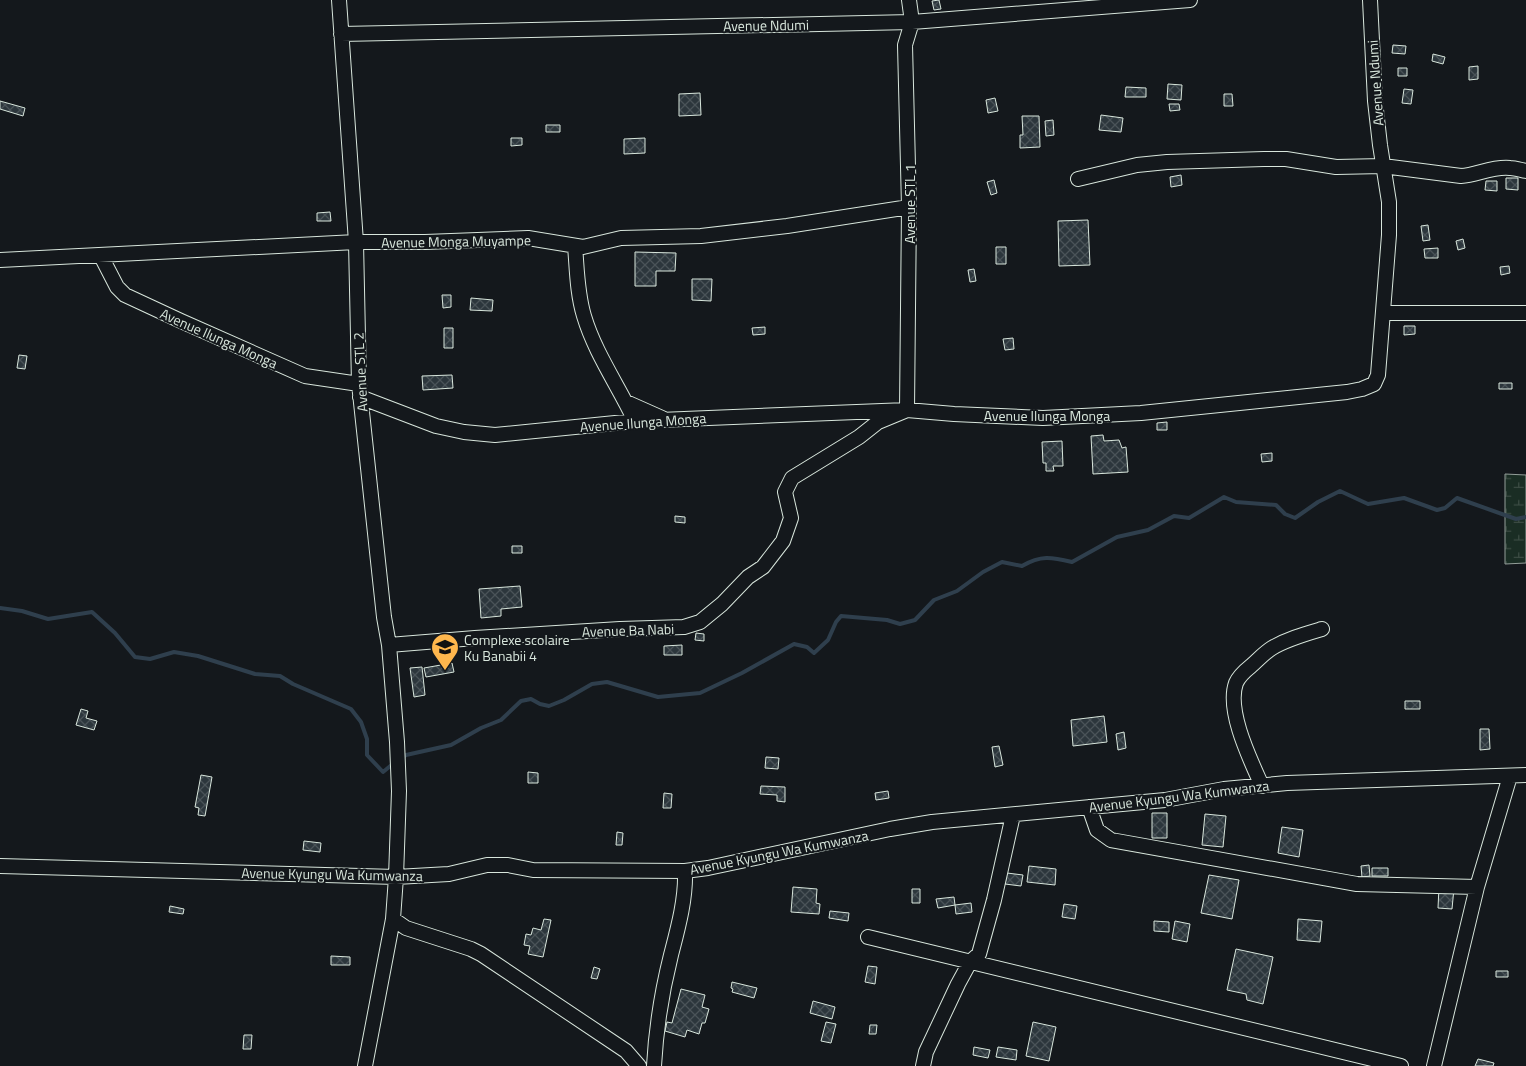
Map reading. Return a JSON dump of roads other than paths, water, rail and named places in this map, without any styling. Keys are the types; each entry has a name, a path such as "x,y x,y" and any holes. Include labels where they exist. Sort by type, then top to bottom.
{"street":[{"name":"Avenue STL 2","path":"339,0 356,242 360,391 384,617 389,645 397,742 400,791 396,877"},
{"name":"Avenue STL 1","path":"906,410 910,207 905,45 912,22 909,0"},
{"name":"Avenue Ndumi","path":"341,34 912,22 1190,0"},
{"name":"Avenue Ndumi","path":"1370,0 1375,101 1383,166"},
{"path":"1078,179 1137,165 1167,162 1286,159 1336,166 1383,166 1461,176 1472,176 1501,168 1526,171"},
{"name":"Avenue Ilunga Monga","path":"101,256 117,287 125,295 305,376 360,391 436,426 464,432 495,434 635,421 906,410 1043,418 1141,413 1355,391 1374,384 1378,375 1389,236 1389,202 1383,166"},
{"name":"Avenue Monga Muyampe","path":"0,260 356,242 424,242 528,238 583,247 621,238 701,236 778,227 910,207"},
{"path":"575,246 580,303 584,317 598,351 635,421"},
{"path":"1384,312 1526,313"},
{"path":"626,402 665,420"},
{"name":"Avenue Ba Nabi","path":"389,645 485,637 684,627 700,622 722,604 748,577 763,567 783,541 791,518 786,492 792,478 859,437 878,422 906,410"},
{"path":"1262,786 1244,746 1237,720 1234,697 1236,683 1245,671 1271,648 1293,638 1322,629"},
{"path":"1434,1066 1477,887 1510,776"},
{"name":"Avenue Kyungu Wa Kumwanza","path":"0,866 396,877 449,874 487,865 508,865 533,870 685,871 708,868 890,829 932,822 1165,800 1224,789 1296,783 1526,776"},
{"path":"1089,807 1097,830 1111,840 1357,884 1477,887"},
{"path":"923,1066 926,1052 970,962 979,954 994,900 1013,815"},
{"path":"654,1066 656,1036 671,955 678,933 685,871"},
{"path":"365,1066 393,919 396,877"},
{"path":"393,919 406,928 481,954 626,1052 639,1066"},
{"path":"868,937 1401,1066"}],"waterway":[{"path":"402,758 406,755 451,745 481,728 501,720 521,701 531,699 549,706 592,684 607,682 658,697 700,693 742,673 794,644 807,647 814,653 828,640 836,622 841,616 887,620 900,624 915,620 934,600 957,591 983,572 1002,562 1022,566 1035,560 1046,558 1072,562 1117,537 1148,530 1174,516 1189,518 1224,497 1236,502 1276,505 1285,514 1295,518 1318,502 1340,491 1368,504 1404,498 1437,510 1445,508 1457,498 1516,519 1526,517"},
{"path":"0,608 22,611 48,619 92,612 115,633 135,657 150,659 174,652 198,656 255,674 280,676 293,684 351,709 361,722 367,739 367,755 383,772 394,763"}],"place":[{"name":"Complexe scolaire Ku Banabii 4","path":"445,671"}]}
